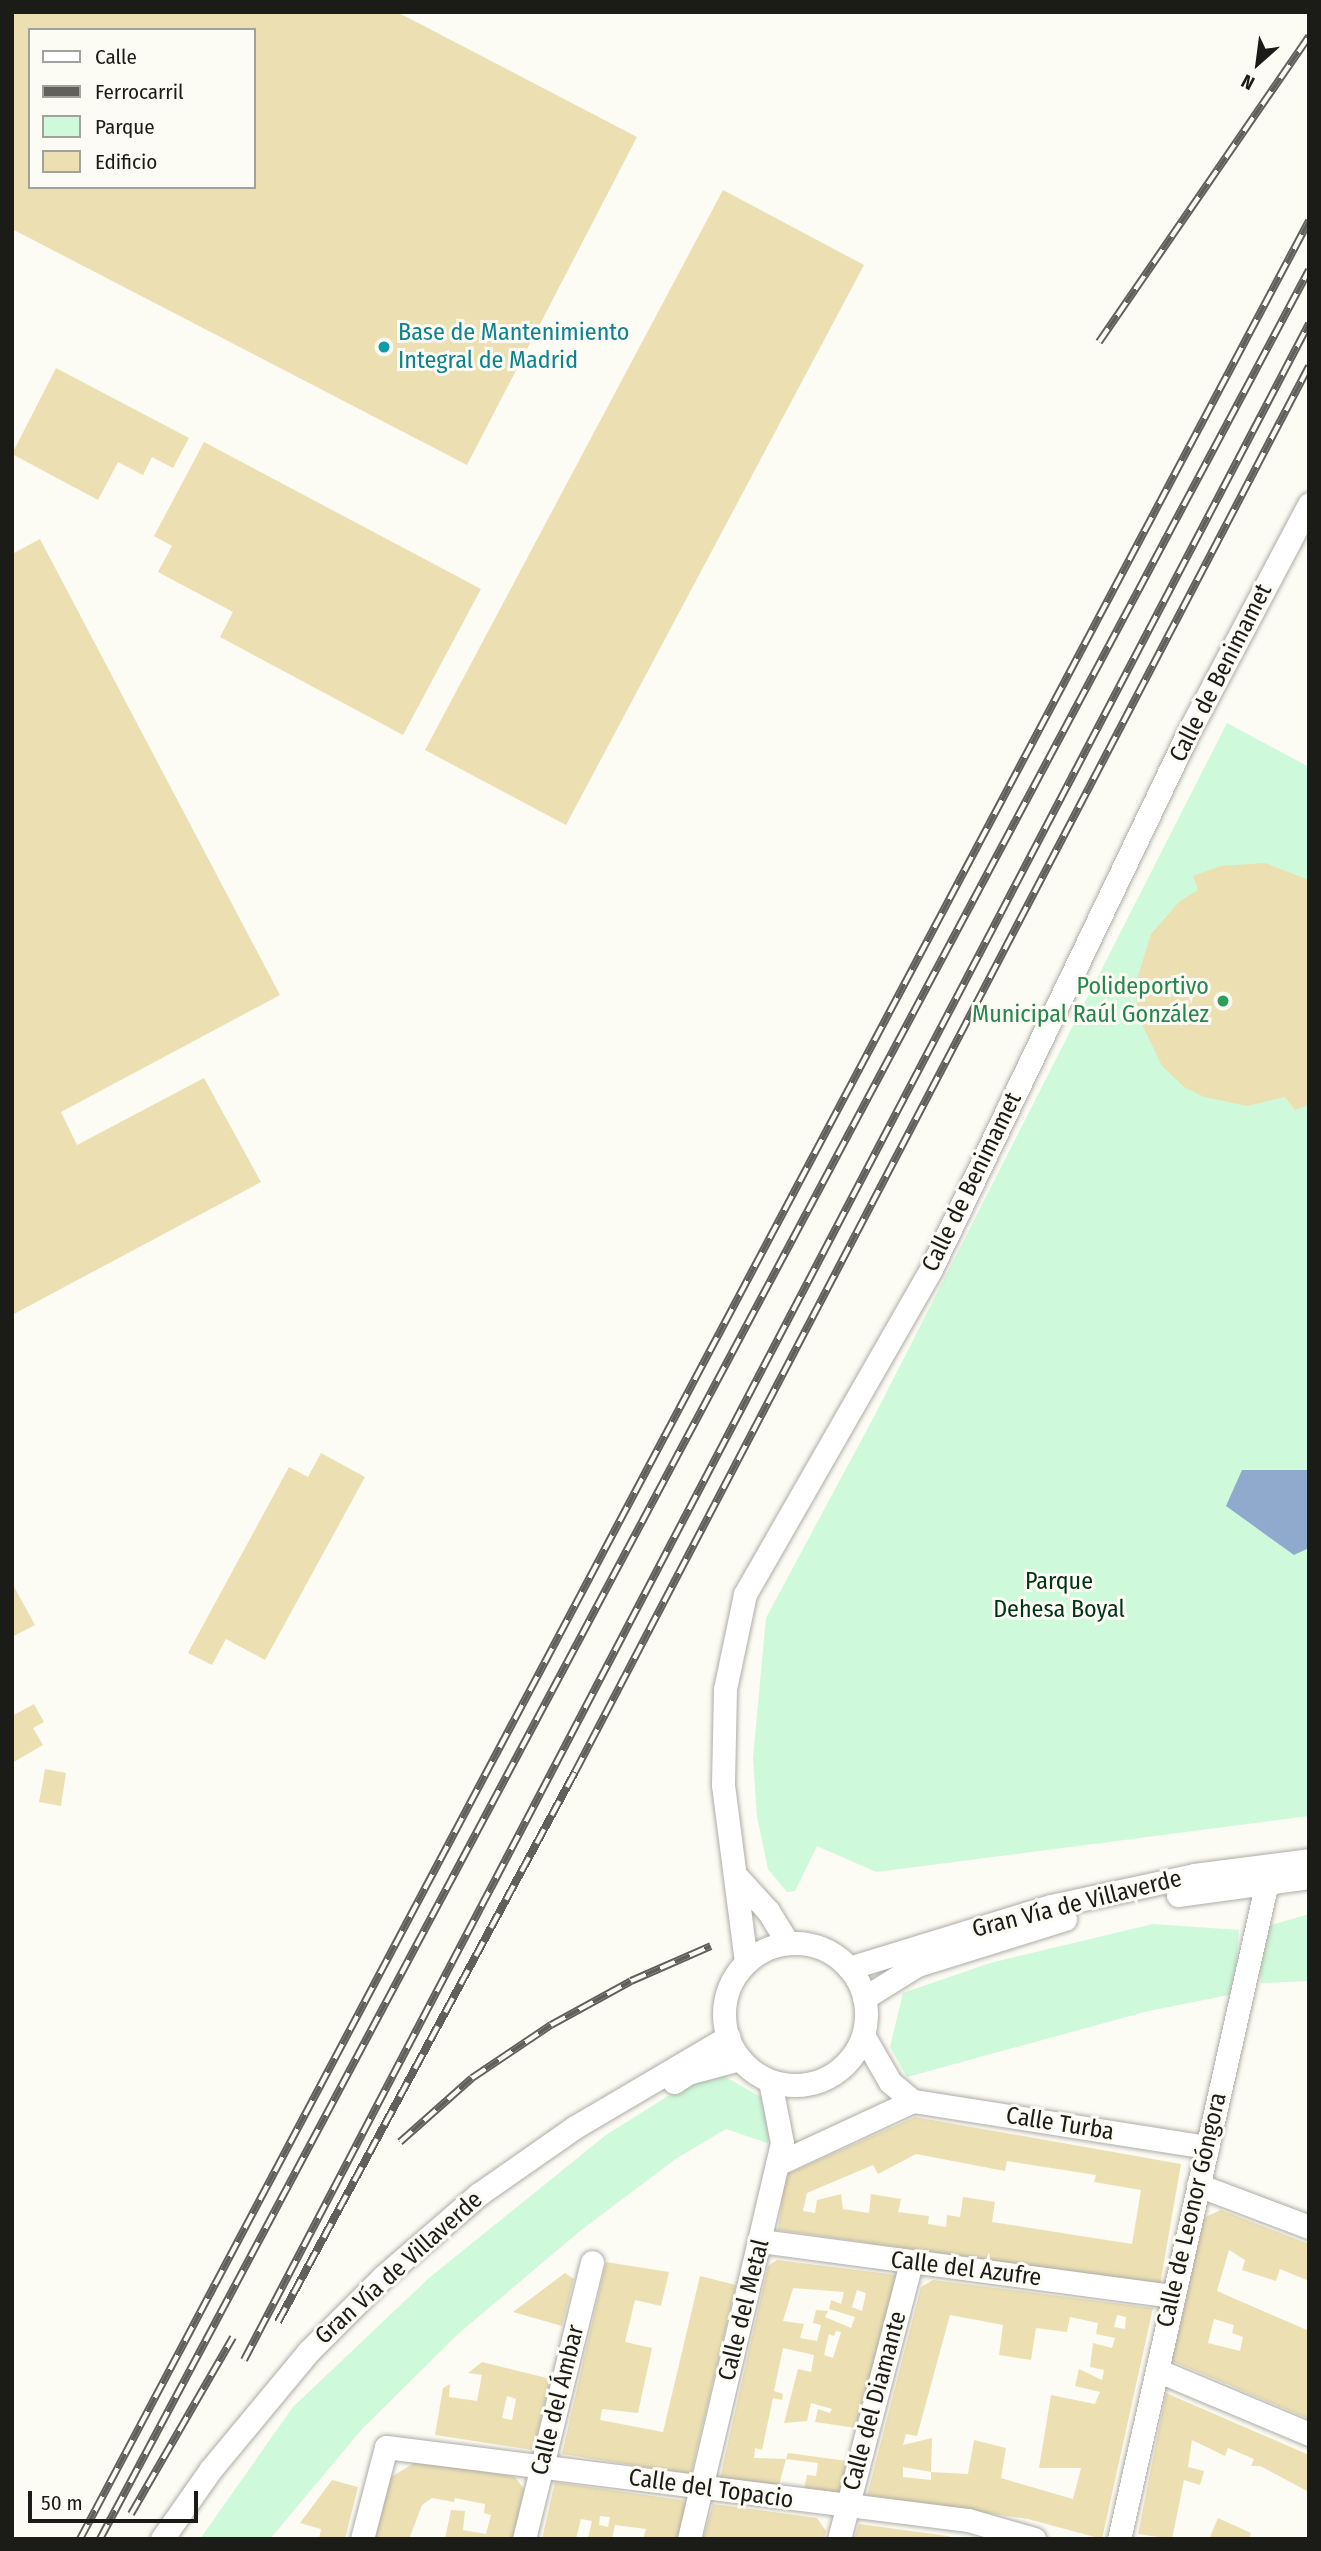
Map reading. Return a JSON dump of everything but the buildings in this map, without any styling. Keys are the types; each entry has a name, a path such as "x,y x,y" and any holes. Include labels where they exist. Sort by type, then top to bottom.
{"street":[{"name":"Calle de Benimamet","path":"746,1962 738,1924 738,1878 723,1784 724,1703 745,1594 931,1269 1188,733 1309,504"},
{"name":"Gran Vía de Villaverde","path":"849,1968 1051,1906 1194,1875 1309,1860"},
{"name":"Gran Vía de Villaverde","path":"864,1998 918,1965 1053,1922 1196,1891 1309,1877"},
{"path":"738,1878 768,1911 788,1944"},
{"name":"Calle de Leonor Góngora","path":"1119,2539 1171,2296 1266,1882"},
{"path":"788,1944 811,1945 832,1953 849,1968 864,1998 863,2035 853,2056 826,2077 793,2085 770,2081 740,2059 728,2038 726,1997 746,1962 765,1950 788,1944"},
{"path":"777,2164 913,2101 890,2082 863,2035"},
{"name":"Gran Vía de Villaverde","path":"162,2539 211,2469 308,2352 384,2276 479,2194 565,2134 728,2038"},
{"name":"Gran Vía de Villaverde","path":"178,2539 313,2357 387,2282 487,2199 688,2073 740,2059"},
{"name":"Calle del Metal","path":"689,2539 777,2164 782,2132 770,2081"},
{"name":"Calle Turba","path":"913,2101 1207,2147"},
{"path":"1198,2185 1309,2227"},
{"name":"Calle del Azufre","path":"761,2241 1171,2296"},
{"name":"Calle del Ámbar","path":"524,2539 593,2262"},
{"name":"Calle del Diamante","path":"839,2539 911,2262"},
{"path":"1157,2370 1309,2434"},
{"name":"Calle del Topacio","path":"362,2539 386,2447 847,2507 966,2530 1034,2539"}],"green space":[{"name":"Parque Dehesa Boyal","path":"1227,723 1309,767 1309,1816 876,1872 817,1846 795,1891 787,1892 768,1869 757,1817 753,1758 766,1618 877,1411"},
{"path":"1309,1914 1309,1981 1261,1983 1258,1929"},
{"path":"1153,1924 1239,1930 1234,1994 1148,2011 907,2077 890,2047 903,1993 990,1963"},
{"path":"717,2072 771,2103 773,2130 767,2143 726,2129 677,2158 580,2231 458,2334 362,2429 270,2539 200,2539 293,2407 429,2278 606,2135 692,2081"}],"water":[{"path":"1242,1470 1309,1470 1309,1548 1294,1555 1226,1506"}],"railway":[{"path":"1099,342 1309,36"},
{"path":"80,2539 1309,221"},
{"path":"100,2539 1309,270"},
{"path":"244,2360 1309,324"},
{"path":"278,2322 575,1772 1309,366"},
{"path":"400,2142 472,2078 551,2025 631,1981 711,1946"},
{"path":"131,2514 233,2337"}],"place":[{"name":"Base de Mantenimiento Integral de Madrid","path":"384,347"},
{"name":"Polideportivo Municipal Raúl González","path":"1223,1001"}]}
